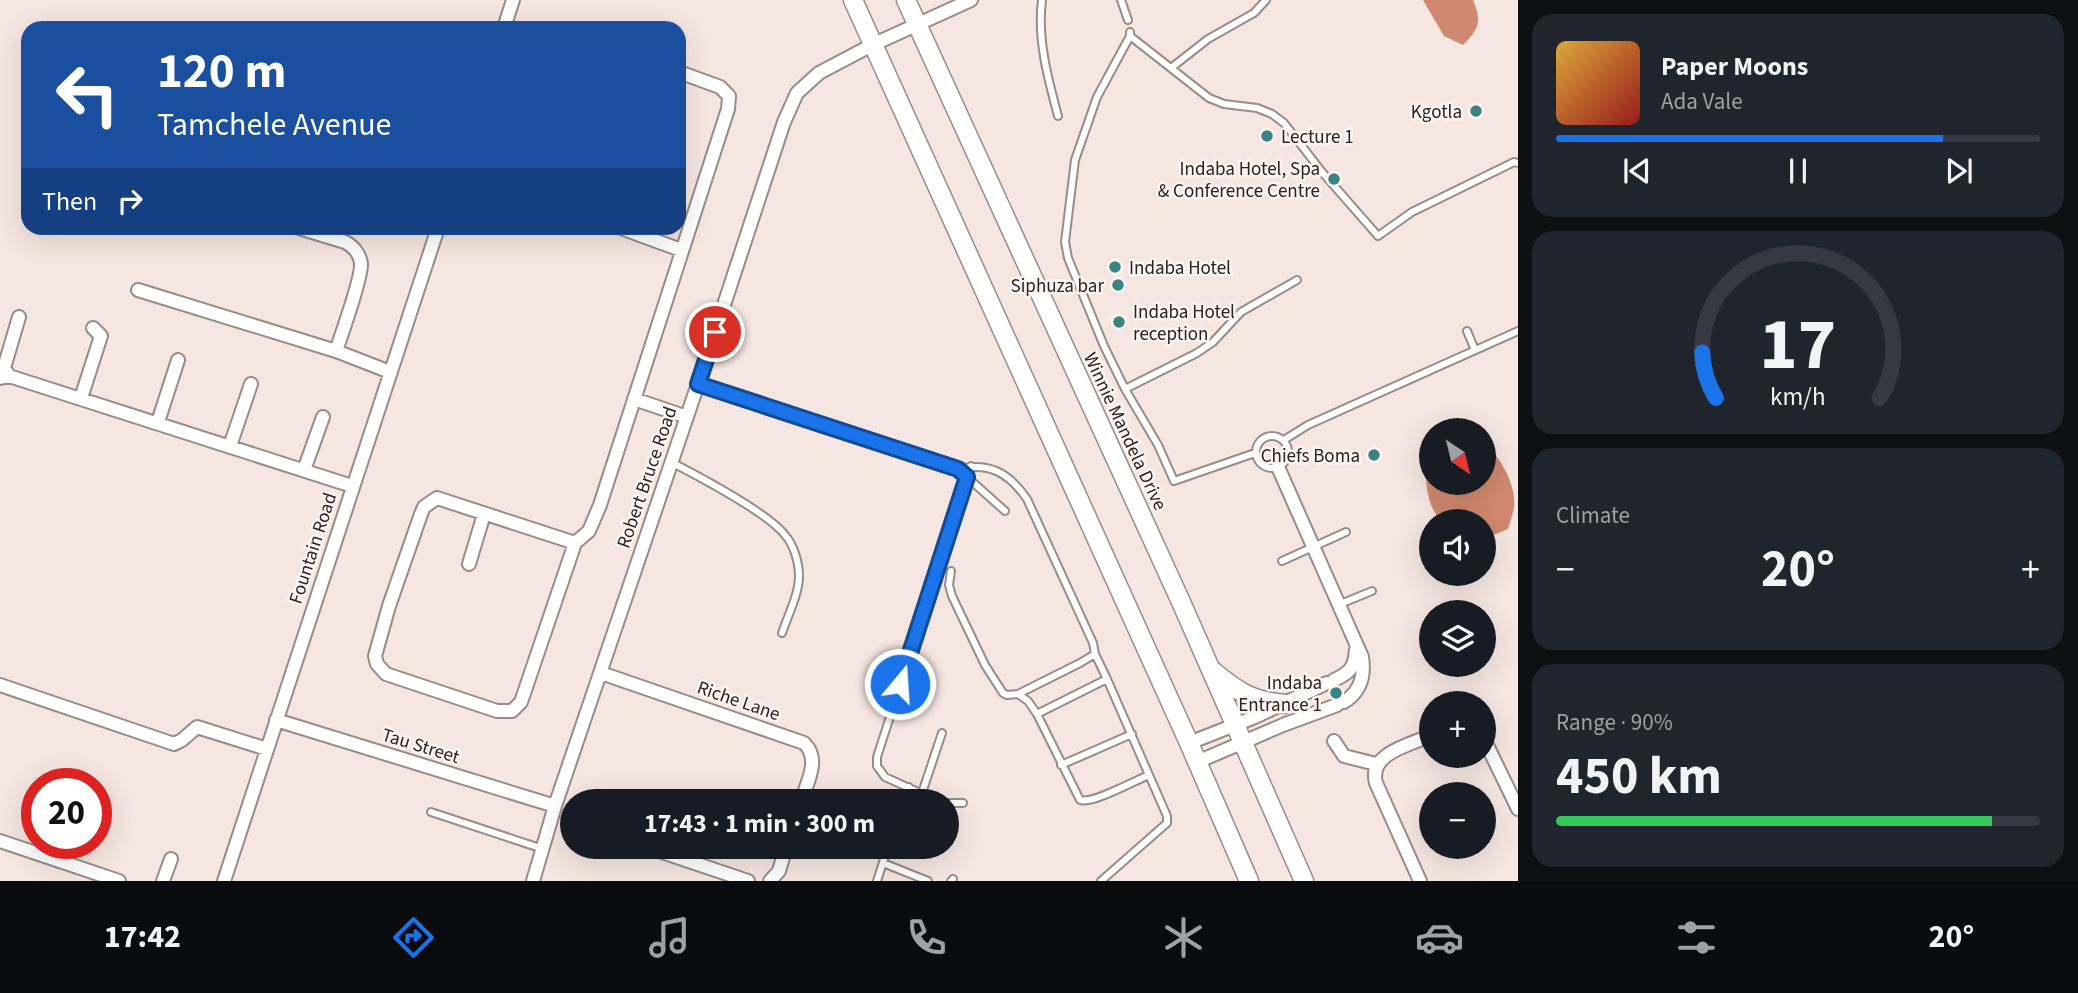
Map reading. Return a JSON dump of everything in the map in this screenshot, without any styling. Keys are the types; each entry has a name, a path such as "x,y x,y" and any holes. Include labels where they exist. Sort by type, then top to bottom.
{"main road":[{"path":"853,0 1249,881"},
{"name":"Winnie Mandela Drive","path":"906,0 1211,668 1304,881"},
{"path":"1211,668 1238,691 1253,699 1285,704"}],"street":[{"path":"506,21 513,0"},
{"name":"Robert Bruce Road","path":"533,881 555,806 698,384 783,122 797,93 819,73 872,45 971,0"},
{"path":"686,75 720,87 730,101 686,235"},
{"path":"322,235 351,245 359,257 360,272 336,351"},
{"name":"Fountain Road","path":"224,881 436,235"},
{"path":"640,235 681,250"},
{"path":"575,543 437,498 424,507 389,606 375,656 377,664 386,674 497,711 512,711 521,702 575,543 589,531 686,235"},
{"path":"138,290 336,351 390,372"},
{"path":"19,317 4,368 4,377 81,398 352,485"},
{"path":"81,398 101,336 93,328"},
{"path":"158,422 178,360"},
{"path":"230,446 251,384"},
{"path":"634,399 687,417"},
{"path":"304,470 323,417"},
{"path":"1197,762 1340,704 1356,692 1363,675 1363,657 1356,647 1278,467"},
{"path":"470,564 484,514"},
{"path":"1189,743 1285,704 1349,673 1353,668 1356,647"},
{"name":"Riche Lane","path":"601,673 804,743 810,749 814,761 805,789"},
{"path":"0,685 174,744 197,727 267,749"},
{"name":"Tau Street","path":"276,720 555,806"},
{"path":"1334,741 1344,756 1376,764"},
{"path":"1419,741 1386,755 1376,764 1374,776 1420,881"},
{"path":"1496,764 1518,809"},
{"path":"0,841 119,881"},
{"path":"163,881 171,859"},
{"path":"683,859 748,881"},
{"path":"770,881 779,871 782,859"}],"lane":[{"path":"1042,0 1041,30 1058,116"},
{"path":"1121,0 1128,20"},
{"path":"1171,68 1208,39 1254,13 1266,0"},
{"path":"1255,453 1174,481 1158,445 1125,389 1104,346 1068,258 1065,242 1075,160 1097,97 1130,34 1209,98 1224,104 1257,108 1284,123 1322,172 1378,236 1412,212 1448,192 1514,162 1518,163"},
{"path":"1125,389 1196,353 1213,342 1241,313 1297,280"},
{"path":"1467,331 1475,350"},
{"path":"1284,440 1308,425 1518,331"},
{"path":"698,384 958,469 1005,511"},
{"path":"1275,435 1284,440 1288,450 1288,455 1278,467 1263,466 1255,453 1257,444 1265,437 1275,435"},
{"path":"671,462 760,514 785,534 793,548 799,578 782,633"},
{"path":"958,469 977,465 1002,474 1017,485 1027,499 1093,643 1095,654 1167,816 1167,823 1101,881"},
{"path":"909,788 886,777 877,766 877,757 971,466"},
{"path":"1282,561 1346,532"},
{"path":"951,571 949,585 952,596 985,665 1003,694 1018,694 1095,654"},
{"path":"1338,606 1372,591"},
{"path":"1037,714 1107,679"},
{"path":"1018,694 1028,701 1037,714 1080,800 1087,802 1149,775"},
{"path":"923,789 942,733"},
{"path":"1061,765 1132,734"},
{"path":"431,812 542,849"},
{"path":"877,881 884,859"},
{"path":"883,863 928,881"}],"shaded area":[{"path":"1423,0 1473,0 1478,19 1473,34 1463,45 1444,36"},
{"path":"1496,456 1510,480 1514,510 1508,529 1496,534 1496,509 1433,509 1428,495 1496,495"}],"place":[{"name":"Kgotla","path":"1476,111"},
{"name":"Lecture 1","path":"1267,136"},
{"name":"Indaba Hotel, Spa & Conference Centre","path":"1334,179"},
{"name":"Indaba Hotel","path":"1115,267"},
{"name":"Siphuza bar","path":"1118,285"},
{"name":"Indaba Hotel reception","path":"1119,322"},
{"name":"Chiefs Boma","path":"1374,455"},
{"name":"Indaba Entrance 1","path":"1336,693"}],"route":[{"path":"715,332 698,384 958,469 967,477 900,684"}]}
